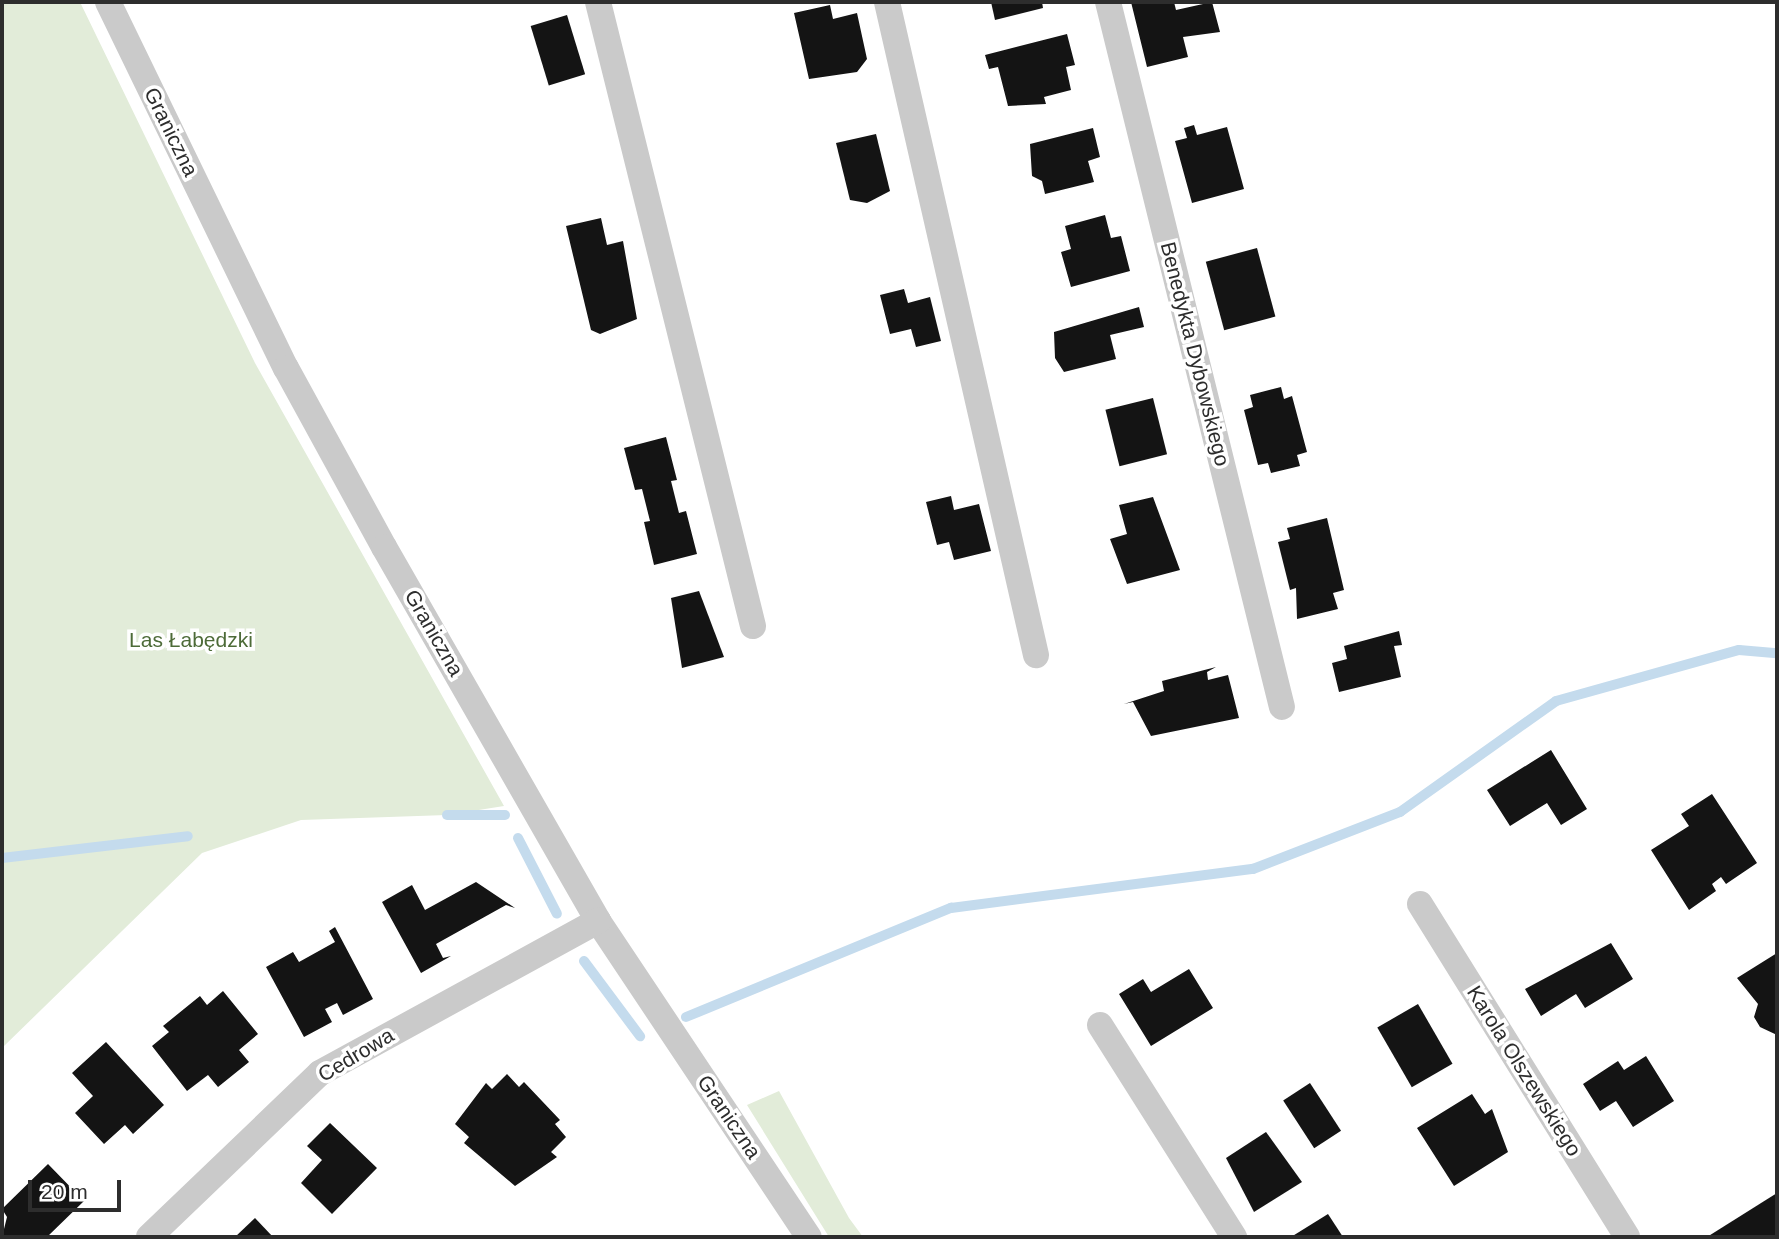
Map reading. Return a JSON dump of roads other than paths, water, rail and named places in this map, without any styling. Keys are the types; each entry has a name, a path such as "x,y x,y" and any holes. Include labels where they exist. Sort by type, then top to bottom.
{"street":[{"name":"Graniczna","path":"108,2 292,380 597,921 809,1237"},
{"path":"598,2 754,626"},
{"path":"887,2 1036,655"},
{"name":"Benedykta Dybowskiego","path":"1108,2 1282,707"},
{"name":"Karola Olszewskiego","path":"1420,904 1627,1237"},
{"name":"Cedrowa","path":"149,1237 320,1073 597,921"},
{"path":"1100,1026 1234,1237"}],"waterway":[{"path":"686,1017 951,908 1253,869 1400,812 1556,701 1739,650 1777,653"},
{"path":"447,815 505,815"},
{"path":"2,858 188,836"},
{"path":"518,838 557,914"},
{"path":"584,961 640,1036"}],"park label":[{"name":"Las Łabędzki","path":"191,640"}]}
